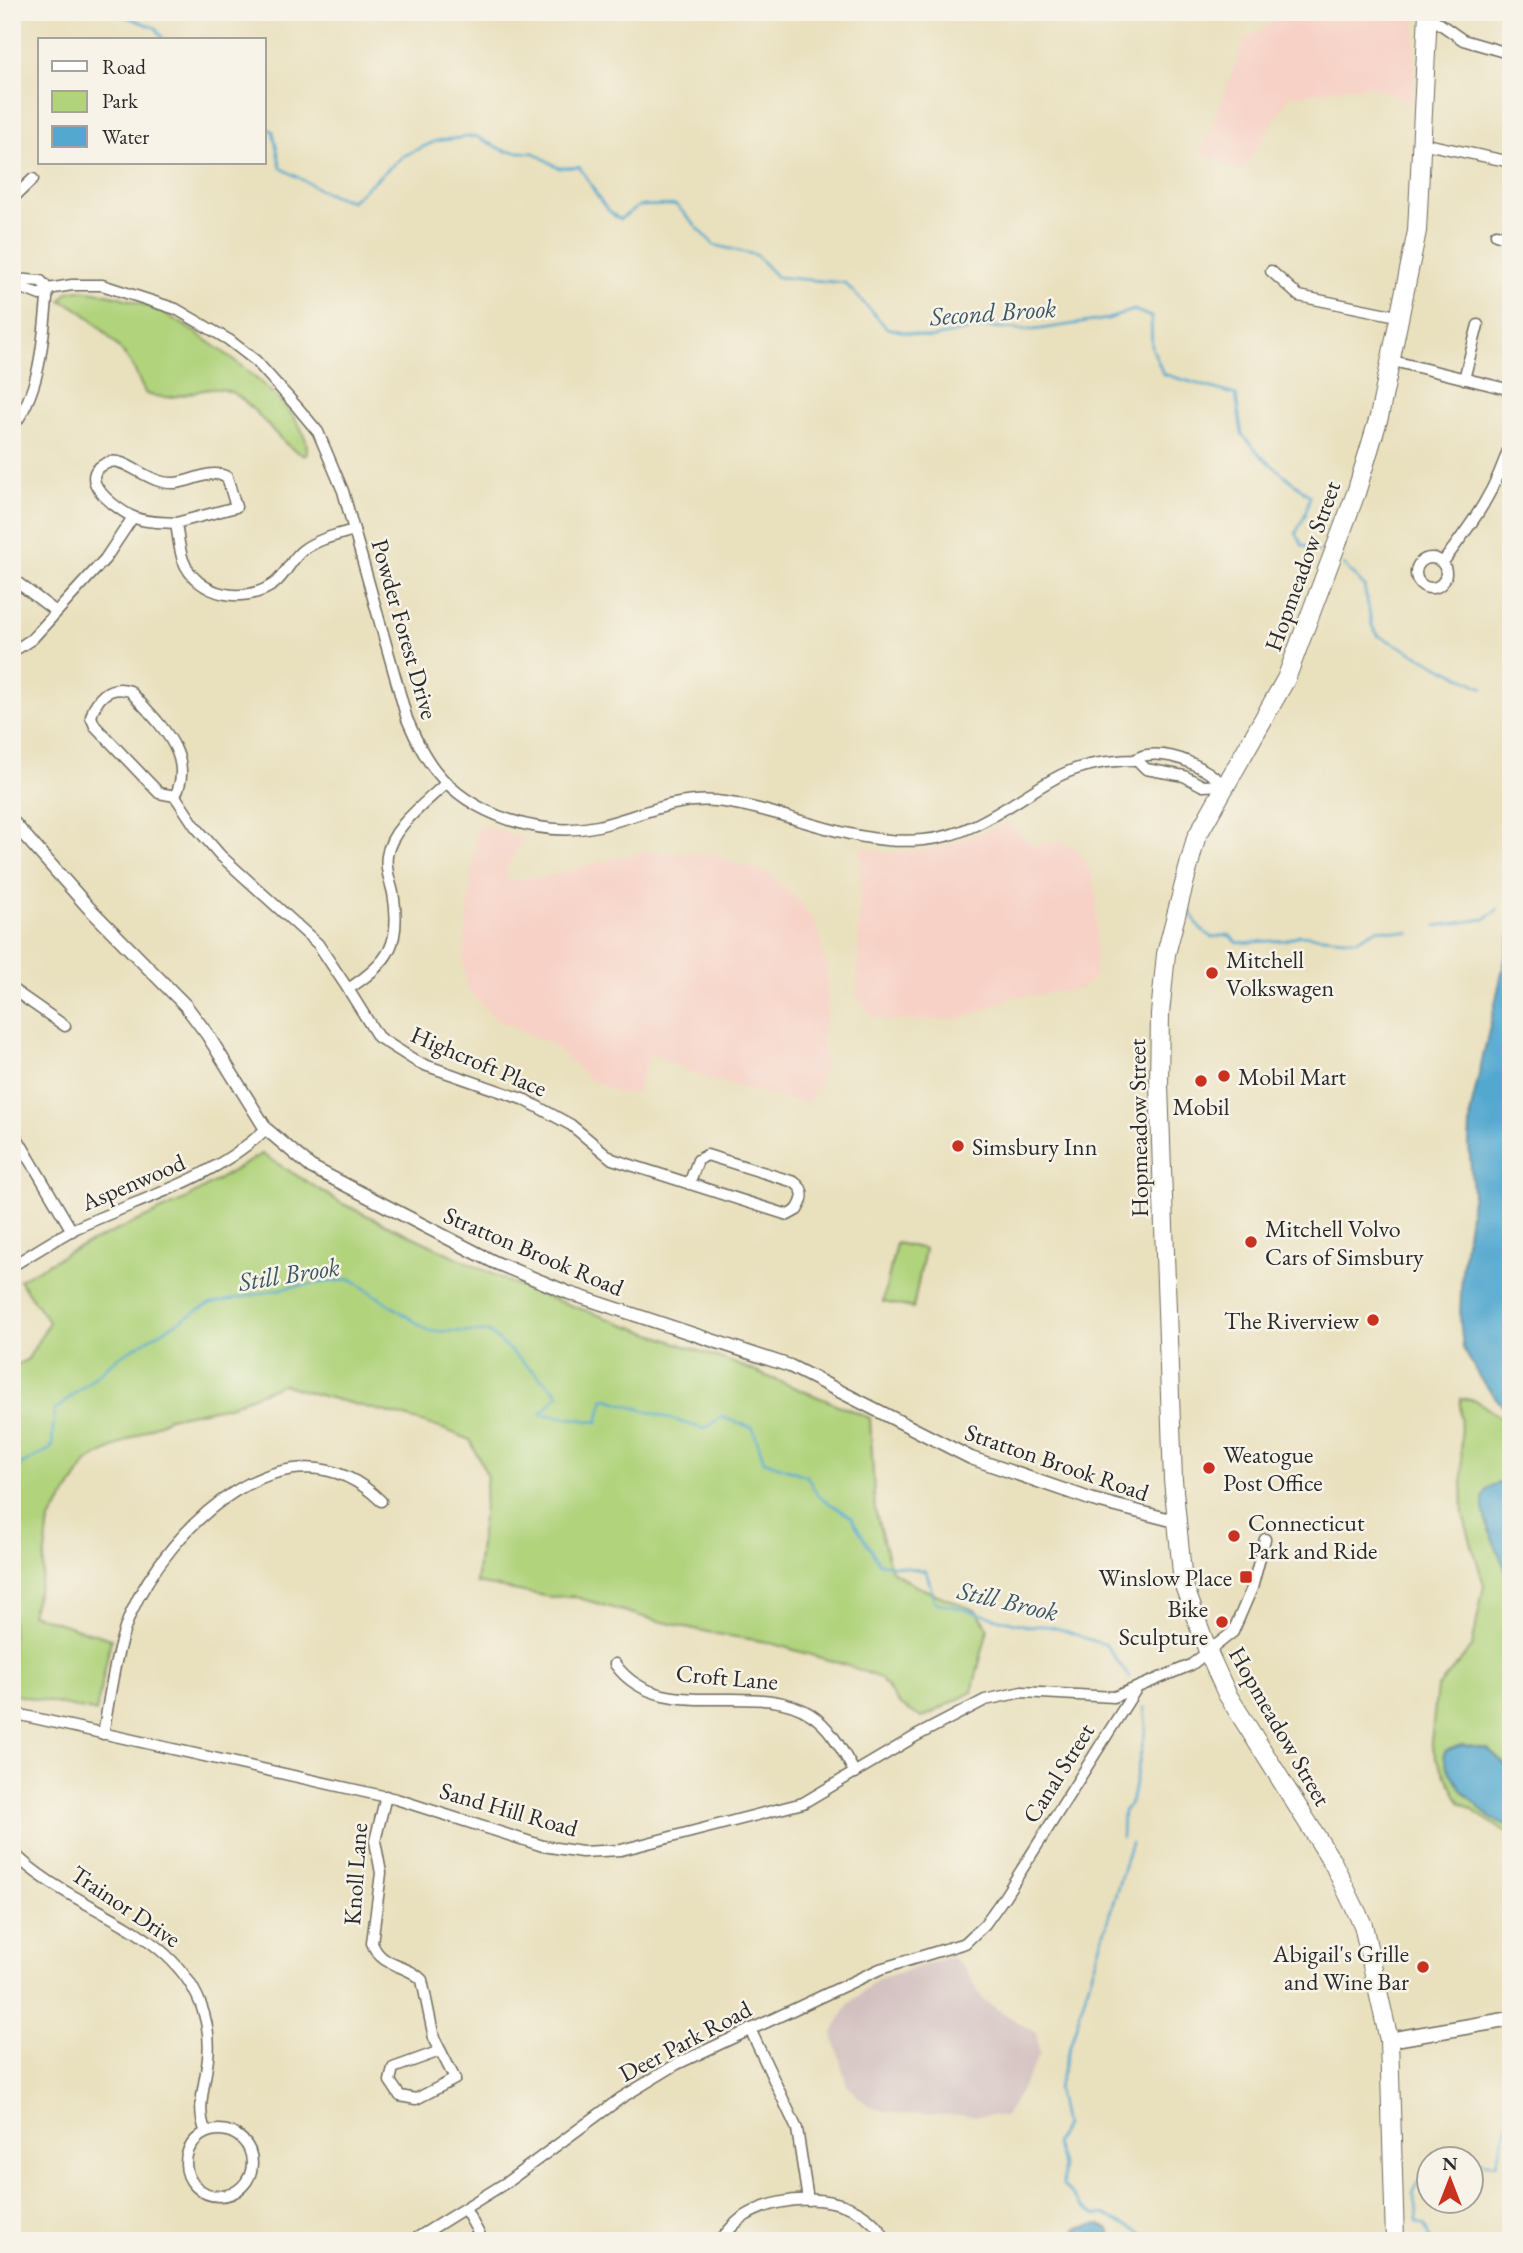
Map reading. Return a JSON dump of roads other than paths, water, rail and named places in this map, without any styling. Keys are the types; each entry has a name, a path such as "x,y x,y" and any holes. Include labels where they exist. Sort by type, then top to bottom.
{"highway":[{"name":"Hopmeadow Street","path":"1395,2241 1389,2040 1363,1925 1333,1863 1227,1694 1183,1583 1175,1521 1159,1085 1160,1014 1166,954 1196,838 1224,785 1278,696 1297,654 1366,463 1393,361 1417,231 1425,13"}],"main road":[{"path":"1389,2040 1511,2019"}],"street":[{"path":"1425,13 1463,40 1511,54"},
{"path":"1421,143 1511,162"},
{"path":"12,200 33,179"},
{"path":"1496,234 1511,239"},
{"path":"1271,271 1298,296 1402,317"},
{"path":"12,279 41,281 48,289 39,369 29,400 12,428"},
{"name":"Powder Forest Drive","path":"12,290 25,289 40,295 48,289 86,284 121,289 176,309 229,340 256,361 318,432 343,491 407,719 418,744 447,782 493,815 537,827 596,827 670,805 713,801 751,807 874,841 925,840 969,829 1071,772 1113,760 1137,760 1145,754 1178,759 1208,770 1224,785"},
{"path":"1464,379 1478,325"},
{"path":"1393,361 1511,390"},
{"path":"1443,562 1484,508 1496,484 1511,441"},
{"path":"108,462 125,464 160,484 177,483 216,473 228,477 236,507 176,523 133,517 97,491 94,480 97,471 108,462"},
{"path":"12,647 19,649 26,645 105,559 133,517"},
{"path":"176,523 183,560 189,572 212,590 236,596 262,591 277,582 302,551 320,540 354,530"},
{"path":"12,585 18,583 55,611"},
{"name":"Highcroft Place","path":"175,796 181,785 181,768 174,740 130,691 120,688 110,690 93,708 91,717 95,726 159,793 175,796 195,826 228,863 318,944 378,1037 397,1051 419,1063 525,1100 570,1125 612,1159 689,1184 788,1215 797,1210 803,1194 801,1187 793,1182 707,1155 698,1160 689,1184"},
{"name":"Powder Forest Drive","path":"1137,760 1146,769 1184,776 1203,786 1224,785"},
{"path":"348,989 377,971 394,944 397,922 387,876 387,856 392,840 447,782"},
{"name":"Stratton Brook Road","path":"12,821 88,907 185,1005 207,1034 266,1129 311,1167 494,1262 569,1293 790,1366 941,1444 1007,1472 1175,1521"},
{"path":"12,989 65,1026"},
{"path":"12,1129 72,1231"},
{"name":"Aspenwood","path":"12,1266 72,1231 169,1192 212,1170 266,1129"},
{"path":"103,1734 129,1617 155,1571 201,1516 247,1483 288,1471 326,1471 346,1476 366,1486 381,1502"},
{"path":"1136,1689 1209,1654 1233,1632 1240,1620 1265,1539"},
{"name":"Croft Lane","path":"615,1664 626,1680 670,1695 692,1699 778,1702 807,1712 826,1727 855,1773"},
{"name":"Sand Hill Road","path":"12,1713 386,1796 543,1846 591,1851 621,1850 803,1803 985,1700 1022,1692 1114,1698 1136,1689"},
{"name":"Canal Street","path":"965,1943 985,1924 1000,1904 1136,1689"},
{"name":"Knoll Lane","path":"386,1796 375,1841 381,1873 372,1943 376,1953 387,1963 408,1970 422,1980 429,2022 455,2079 416,2099 400,2096 390,2081 393,2068 440,2051"},
{"name":"Trainor Drive","path":"12,1851 30,1868 141,1937 181,1969 191,1983 205,2018 208,2040 201,2113 206,2132"},
{"name":"Deer Park Road","path":"412,2241 544,2157 621,2098 677,2063 880,1969 965,1943"},
{"path":"750,2029 797,2129 808,2200"},
{"path":"206,2132 232,2132 240,2137 250,2152 252,2165 248,2178 234,2192 214,2196 195,2186 189,2177 186,2156 190,2146 206,2132"},
{"path":"720,2241 743,2217 758,2210 808,2200 844,2204 859,2210 870,2217 886,2241"},
{"path":"465,2209 483,2241"}],"water":[{"path":"1511,933 1511,1416 1481,1380 1463,1348 1460,1317 1462,1270 1473,1193 1469,1145 1471,1110"},
{"path":"1499,1483 1511,1485 1511,1646 1508,1630 1508,1580 1488,1526 1483,1499 1488,1489"},
{"path":"1461,1745 1488,1749 1511,1771 1511,1828 1485,1813 1453,1778 1445,1759 1445,1751"},
{"path":"1098,2224 1109,2229 1112,2241 1066,2241 1077,2228"}],"waterway":[{"name":"Second Brook","path":"114,12 156,28 163,38"},
{"name":"Second Brook","path":"266,128 273,131 281,168 326,193 351,201 403,156 436,141 475,136 505,151 534,153 559,168 579,167 602,203 620,219 639,206 676,205 714,245 756,255 777,277 845,283 887,328 930,338 985,327 1034,330 1108,319 1134,310 1151,317 1152,347 1163,374 1236,395 1242,434 1261,456 1310,496 1296,533 1302,545 1319,552"},
{"name":"Second Brook","path":"1344,565 1364,586 1372,626 1379,636 1483,688"},
{"path":"1436,926 1485,919 1498,909"},
{"path":"1190,911 1200,929 1212,937 1229,935 1238,943 1286,940 1299,935 1357,940 1377,929 1410,933"},
{"name":"Still Brook","path":"12,1470 52,1448 54,1411 120,1356 207,1305 290,1287 351,1279 429,1331 489,1332 559,1394 541,1414 598,1422 604,1398 704,1429 721,1417 753,1428 764,1461 807,1476 818,1496 851,1517 879,1563 926,1571 935,1602 1031,1627 1059,1629 1105,1644 1129,1677"},
{"name":"Still Brook","path":"1122,1837 1123,1811 1131,1803 1146,1727 1144,1707"},
{"name":"Still Brook","path":"1131,1843 1057,2089 1064,2125 1055,2143 1063,2167 1063,2186 1082,2206 1096,2215 1104,2214 1157,2241"},
{"name":"Still Brook","path":"1511,2084 1511,2096"},
{"name":"Still Brook","path":"1484,2162 1496,2164 1511,2114"},
{"name":"Still Brook","path":"1414,2191 1414,2197"},
{"name":"Still Brook","path":"1418,2214 1416,2222 1424,2225 1431,2241"},
{"name":"Still Brook","path":"1411,2239 1415,2241"}],"place":[{"name":"Mitchell Volkswagen","path":"1212,973"},
{"name":"Mobil Mart","path":"1224,1076"},
{"name":"Mobil","path":"1201,1081"},
{"name":"Simsbury Inn","path":"958,1146"},
{"name":"Mitchell Volvo Cars of Simsbury","path":"1251,1242"},
{"name":"The Riverview","path":"1373,1320"},
{"name":"Weatogue Post Office","path":"1209,1468"},
{"name":"Connecticut Park and Ride","path":"1234,1536"},
{"name":"Winslow Place","path":"1246,1577"},
{"name":"Bike Sculpture","path":"1222,1622"},
{"name":"Abigail's Grille and Wine Bar","path":"1423,1967"}]}
